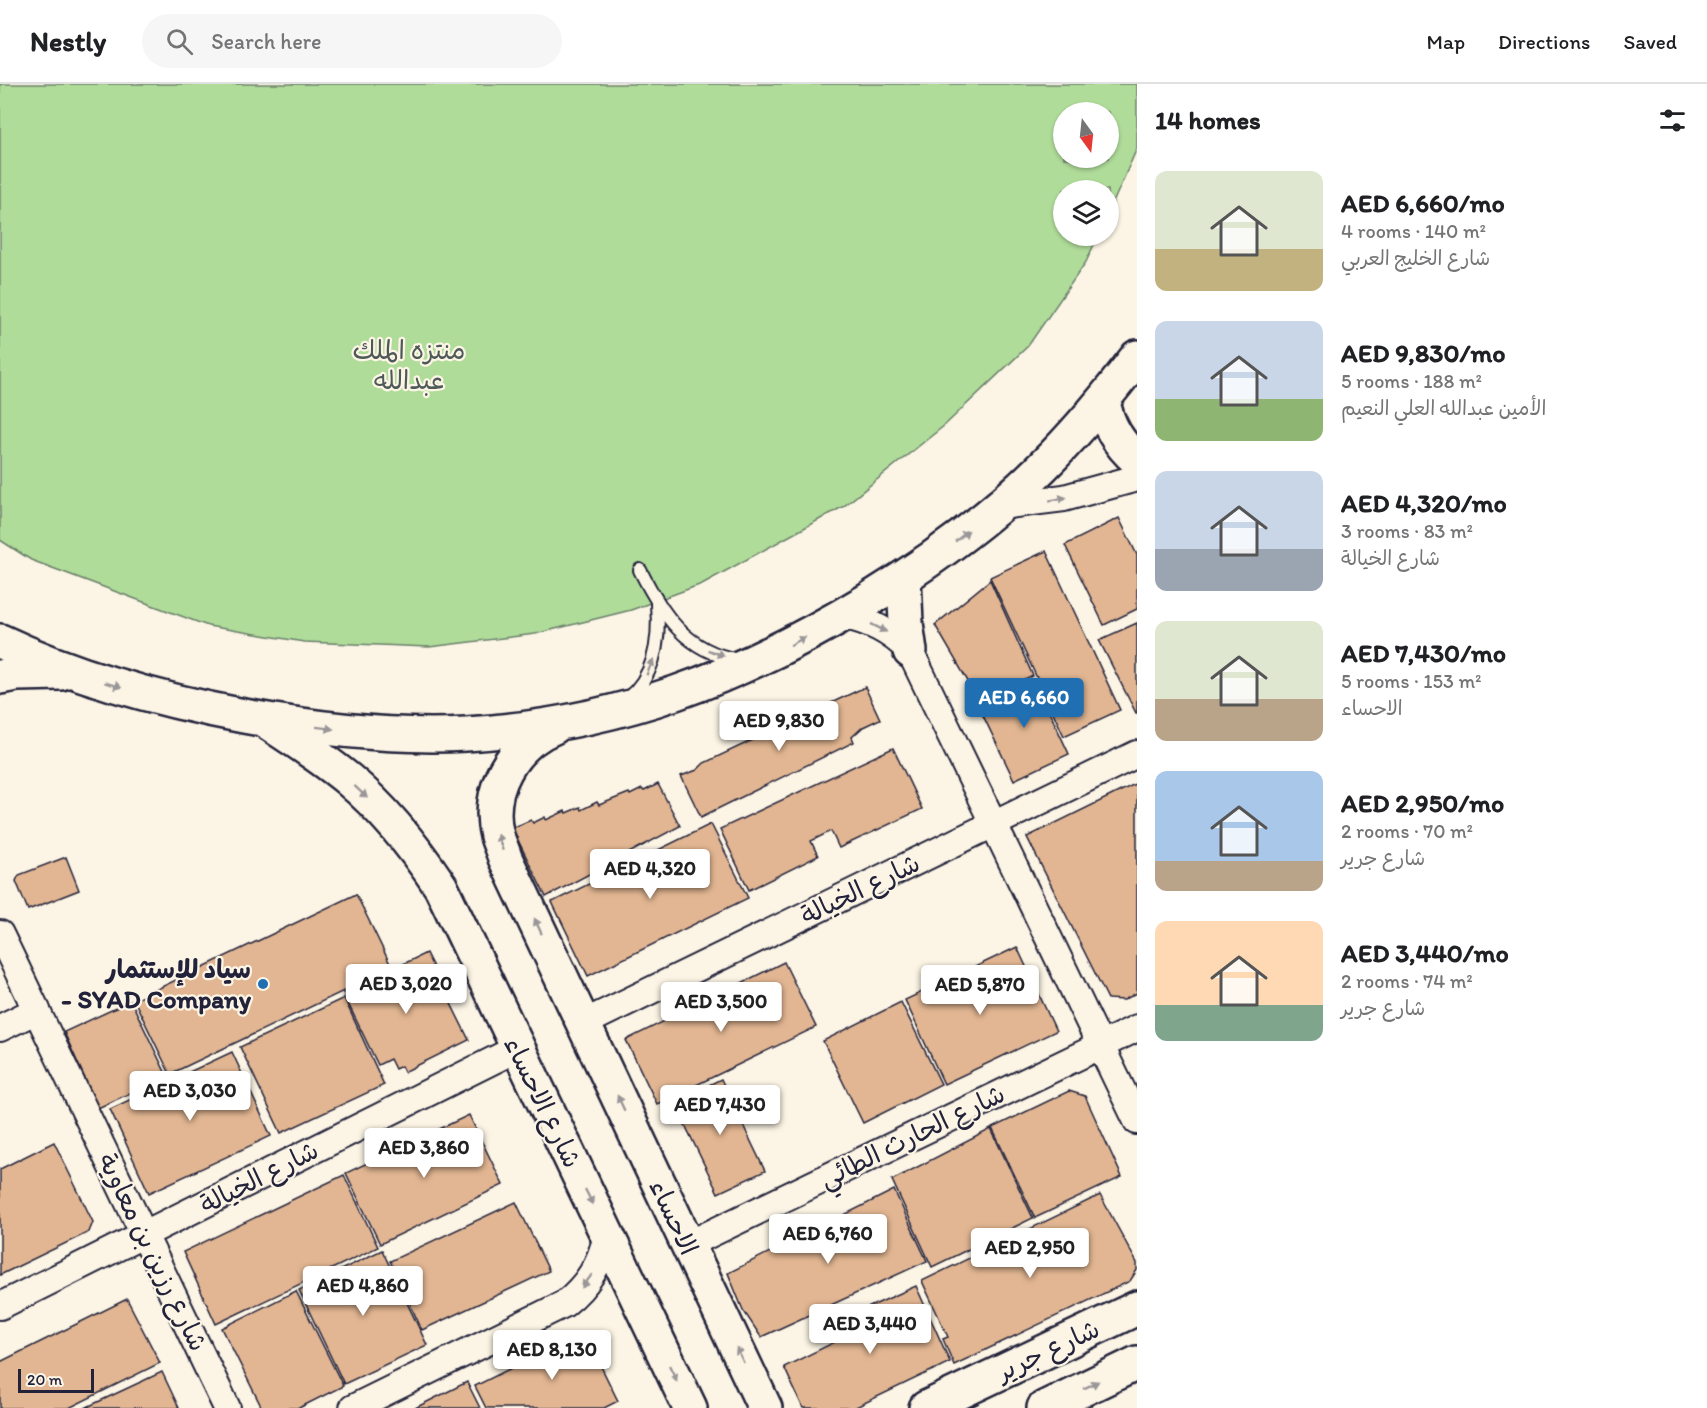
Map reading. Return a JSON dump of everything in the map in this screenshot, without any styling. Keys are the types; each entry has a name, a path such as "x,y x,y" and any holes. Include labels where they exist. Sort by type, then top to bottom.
{"main road":[{"path":"0,641 73,673 167,700 264,719 363,732 414,735 465,734 565,722 613,712 662,699 754,662 799,640 904,578 953,544 1000,506 1053,456 1102,402 1137,357"},
{"path":"1102,402 1106,419 1115,436 1137,460"},
{"path":"904,578 910,651"},
{"path":"0,677 17,674 73,673"},
{"name":"شارع الاحساء","path":"264,719 350,781 400,831 422,858 441,888 690,1408"},
{"name":"الاحساء","path":"565,722 542,732 523,746 508,765 498,787 494,811 497,835 505,858 762,1405"},
{"name":"شارع جرير","path":"926,1408 1137,1308"},
{"name":"شارع جرير","path":"1044,1408 1137,1363"}],"street":[{"path":"1000,506 1064,498 1137,478"},
{"path":"842,615 886,631 910,651 1137,1121"},
{"name":"شارع الخيالة","path":"584,1023 1137,754"},
{"name":"شارع رزين بن معاوية","path":"0,934 227,1408"},
{"path":"0,1028 37,1010"},
{"name":"شارع الحارث الطائي","path":"687,1245 1137,1028"},
{"name":"شارع الخيالة","path":"0,1306 518,1048"},
{"path":"353,1408 549,1313 577,1293 588,1281 597,1267 607,1235"}],"lane":[{"path":"640,570 670,622 688,638 708,651 731,659 754,662"},
{"path":"613,712 632,695 646,675 656,652 659,628 657,603"}],"green space":[{"name":"منتزه الملك عبدالله","path":"0,84 1137,84 1137,148 1119,189 1119,180 1053,180 1053,246 1093,246 1086,262 1028,346 945,425 844,506 702,584 631,610 535,634 429,647 304,642 208,626 31,560 0,540"}],"building":[{"path":"1119,518 1137,555 1137,609 1104,625 1065,545"},
{"path":"1046,551 1120,710 1064,736 990,577"},
{"path":"990,580 1033,676 980,702 935,625"},
{"path":"1137,623 1137,713 1136,713 1099,640"},
{"path":"1034,679 1069,754 1014,780 978,705"},
{"path":"865,687 880,719 863,727 852,737 854,742 701,817 681,776"},
{"path":"893,748 922,809 839,848 831,831 811,841 818,856 749,890 720,829"},
{"path":"1137,783 1137,993 1124,1000 1108,999 1027,837"},
{"path":"658,784 680,826 546,897 512,828 531,820 533,823 545,817 546,820 580,807 581,810 597,802 599,805 629,793 630,795 642,789 644,791"},
{"path":"711,824 748,898 588,976 552,902"},
{"path":"66,857 79,890 28,910 16,881 19,875"},
{"name":"سياد للإستثمار - SYAD Company","path":"356,894 392,968 170,1074 134,1000"},
{"path":"1017,947 1056,1031 944,1084 905,1000"},
{"path":"426,953 469,1040 404,1072 401,1066 395,1069 390,1059 378,1065 343,993"},
{"path":"784,962 816,1027 657,1104 626,1040"},
{"path":"344,998 384,1085 281,1133 240,1047"},
{"path":"131,1001 167,1076 98,1108 64,1032"},
{"path":"901,1002 941,1084 863,1123 823,1041"},
{"path":"232,1052 271,1136 149,1193 110,1109"},
{"path":"721,1079 765,1171 718,1193 674,1102"},
{"path":"1069,1091 1085,1096 1122,1177 1035,1218 992,1128"},
{"path":"469,1115 503,1185 380,1244 346,1173"},
{"path":"991,1129 1033,1218 932,1267 892,1180"},
{"path":"54,1142 93,1222 89,1232 0,1275 0,1169"},
{"path":"344,1175 378,1247 216,1324 183,1252"},
{"path":"894,1190 927,1261 761,1337 743,1310 728,1273"},
{"path":"1100,1195 1137,1263 1137,1270 1130,1281 954,1365 943,1339 948,1337 922,1281"},
{"path":"516,1202 549,1271 422,1330 390,1261"},
{"path":"382,1250 427,1345 344,1384 299,1290"},
{"path":"916,1286 950,1362 854,1408 803,1408 784,1367 839,1340 832,1324"},
{"path":"296,1291 343,1386 299,1408 262,1408 222,1328"},
{"path":"127,1299 160,1363 69,1408 0,1408 0,1362"},
{"path":"584,1332 618,1401 604,1408 486,1408 475,1386"},
{"path":"162,1372 179,1408 85,1408"},
{"path":"467,1382 480,1408 415,1408"}],"place":[{"name":"سياد للإستثمار - SYAD Company","path":"263,984"}]}
